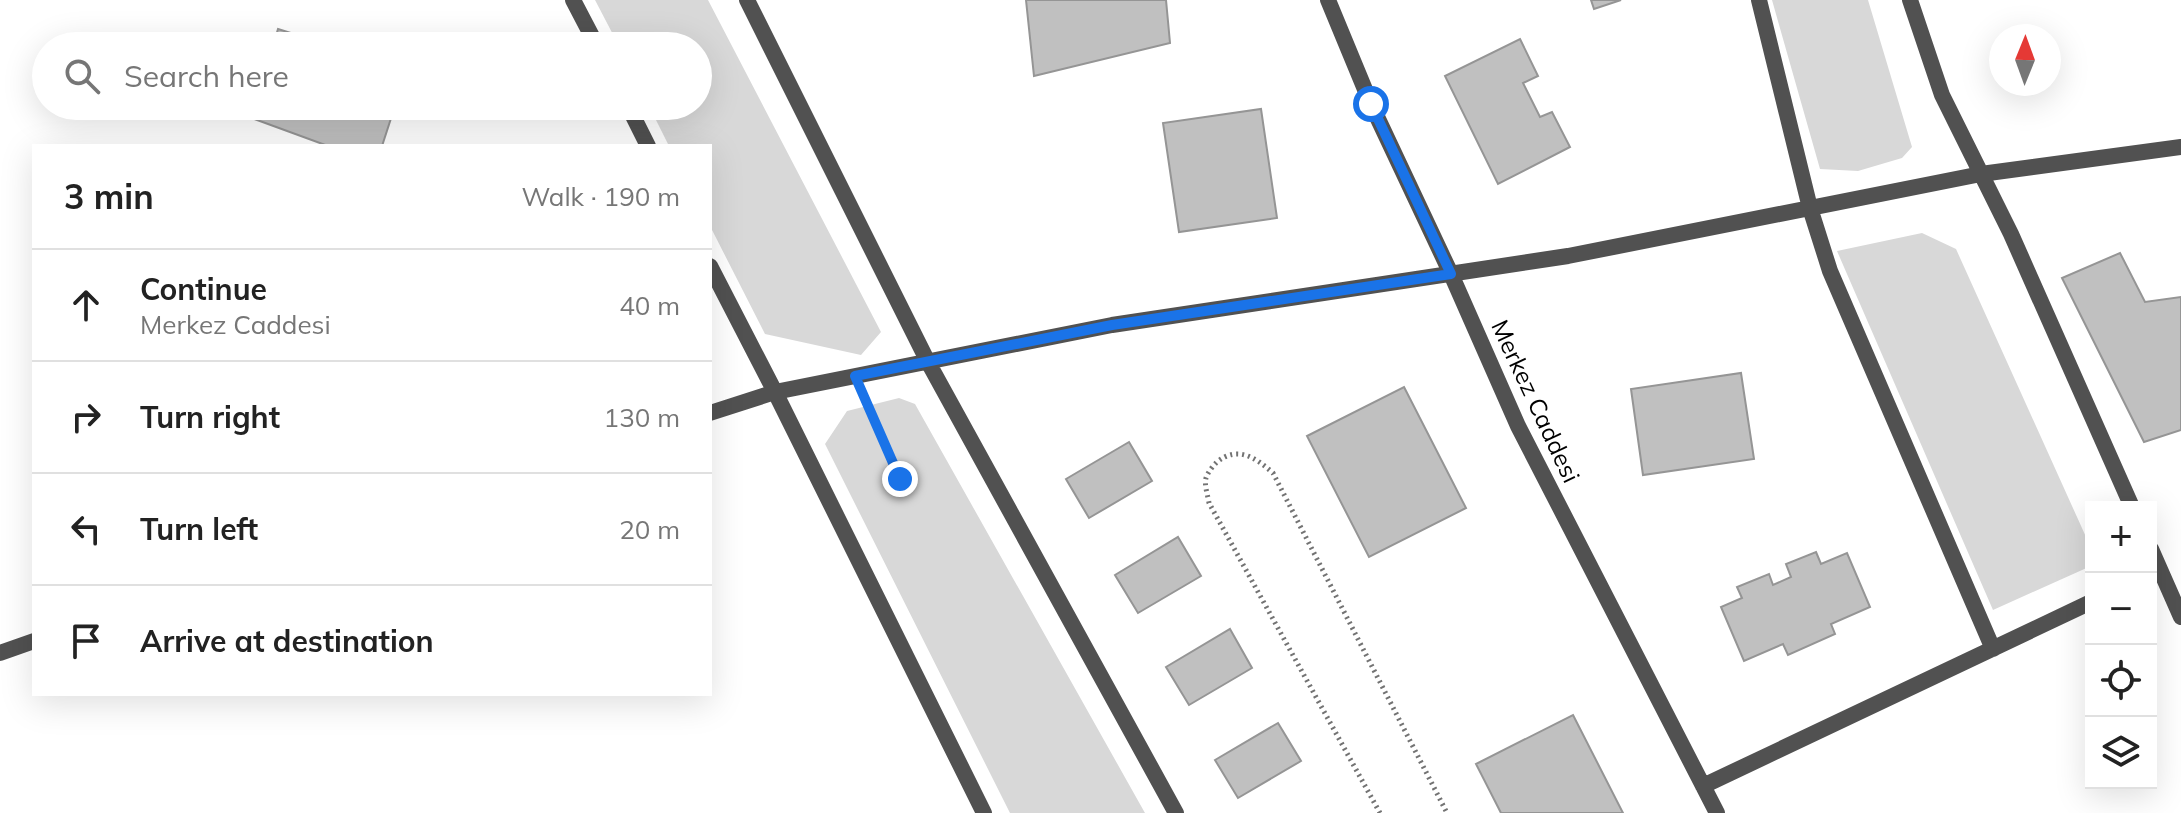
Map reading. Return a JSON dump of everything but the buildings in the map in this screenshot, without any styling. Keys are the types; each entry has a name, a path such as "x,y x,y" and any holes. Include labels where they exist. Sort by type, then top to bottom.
{"street":[{"path":"573,0 590,32"},
{"path":"747,0 928,362 1176,813"},
{"name":"Merkez Caddesi","path":"1328,0 1371,104 1518,426 1717,813"},
{"path":"1759,0 1810,208 1830,271 1993,649"},
{"path":"1910,0 1942,95 2011,234 2129,501"},
{"path":"635,120 647,144"},
{"path":"712,412 775,392 1112,325 1568,256 1981,174 2181,147"},
{"path":"712,270 984,813"},
{"path":"2157,573 2181,617"},
{"path":"1703,786 2085,605"},
{"path":"0,653 32,642"}],"path":[{"path":"855,376 900,479"},
{"path":"1380,813 1209,503 1205,479 1213,465 1227,455 1251,457 1273,473 1447,813"}],"shaded area":[{"path":"595,0 708,0 881,332 861,355 765,334 712,230 712,144 668,144 656,120 712,120 712,32 612,32"},
{"path":"1772,0 1868,0 1912,147 1902,158 1858,171 1820,169"},
{"path":"1922,233 1956,249 2085,535 2085,569 1993,610 1837,251"},
{"path":"899,398 915,404 1145,813 1010,813 825,444 847,411"}],"route":[{"path":"900,479 855,376 1112,325 1451,274 1371,104"}]}
